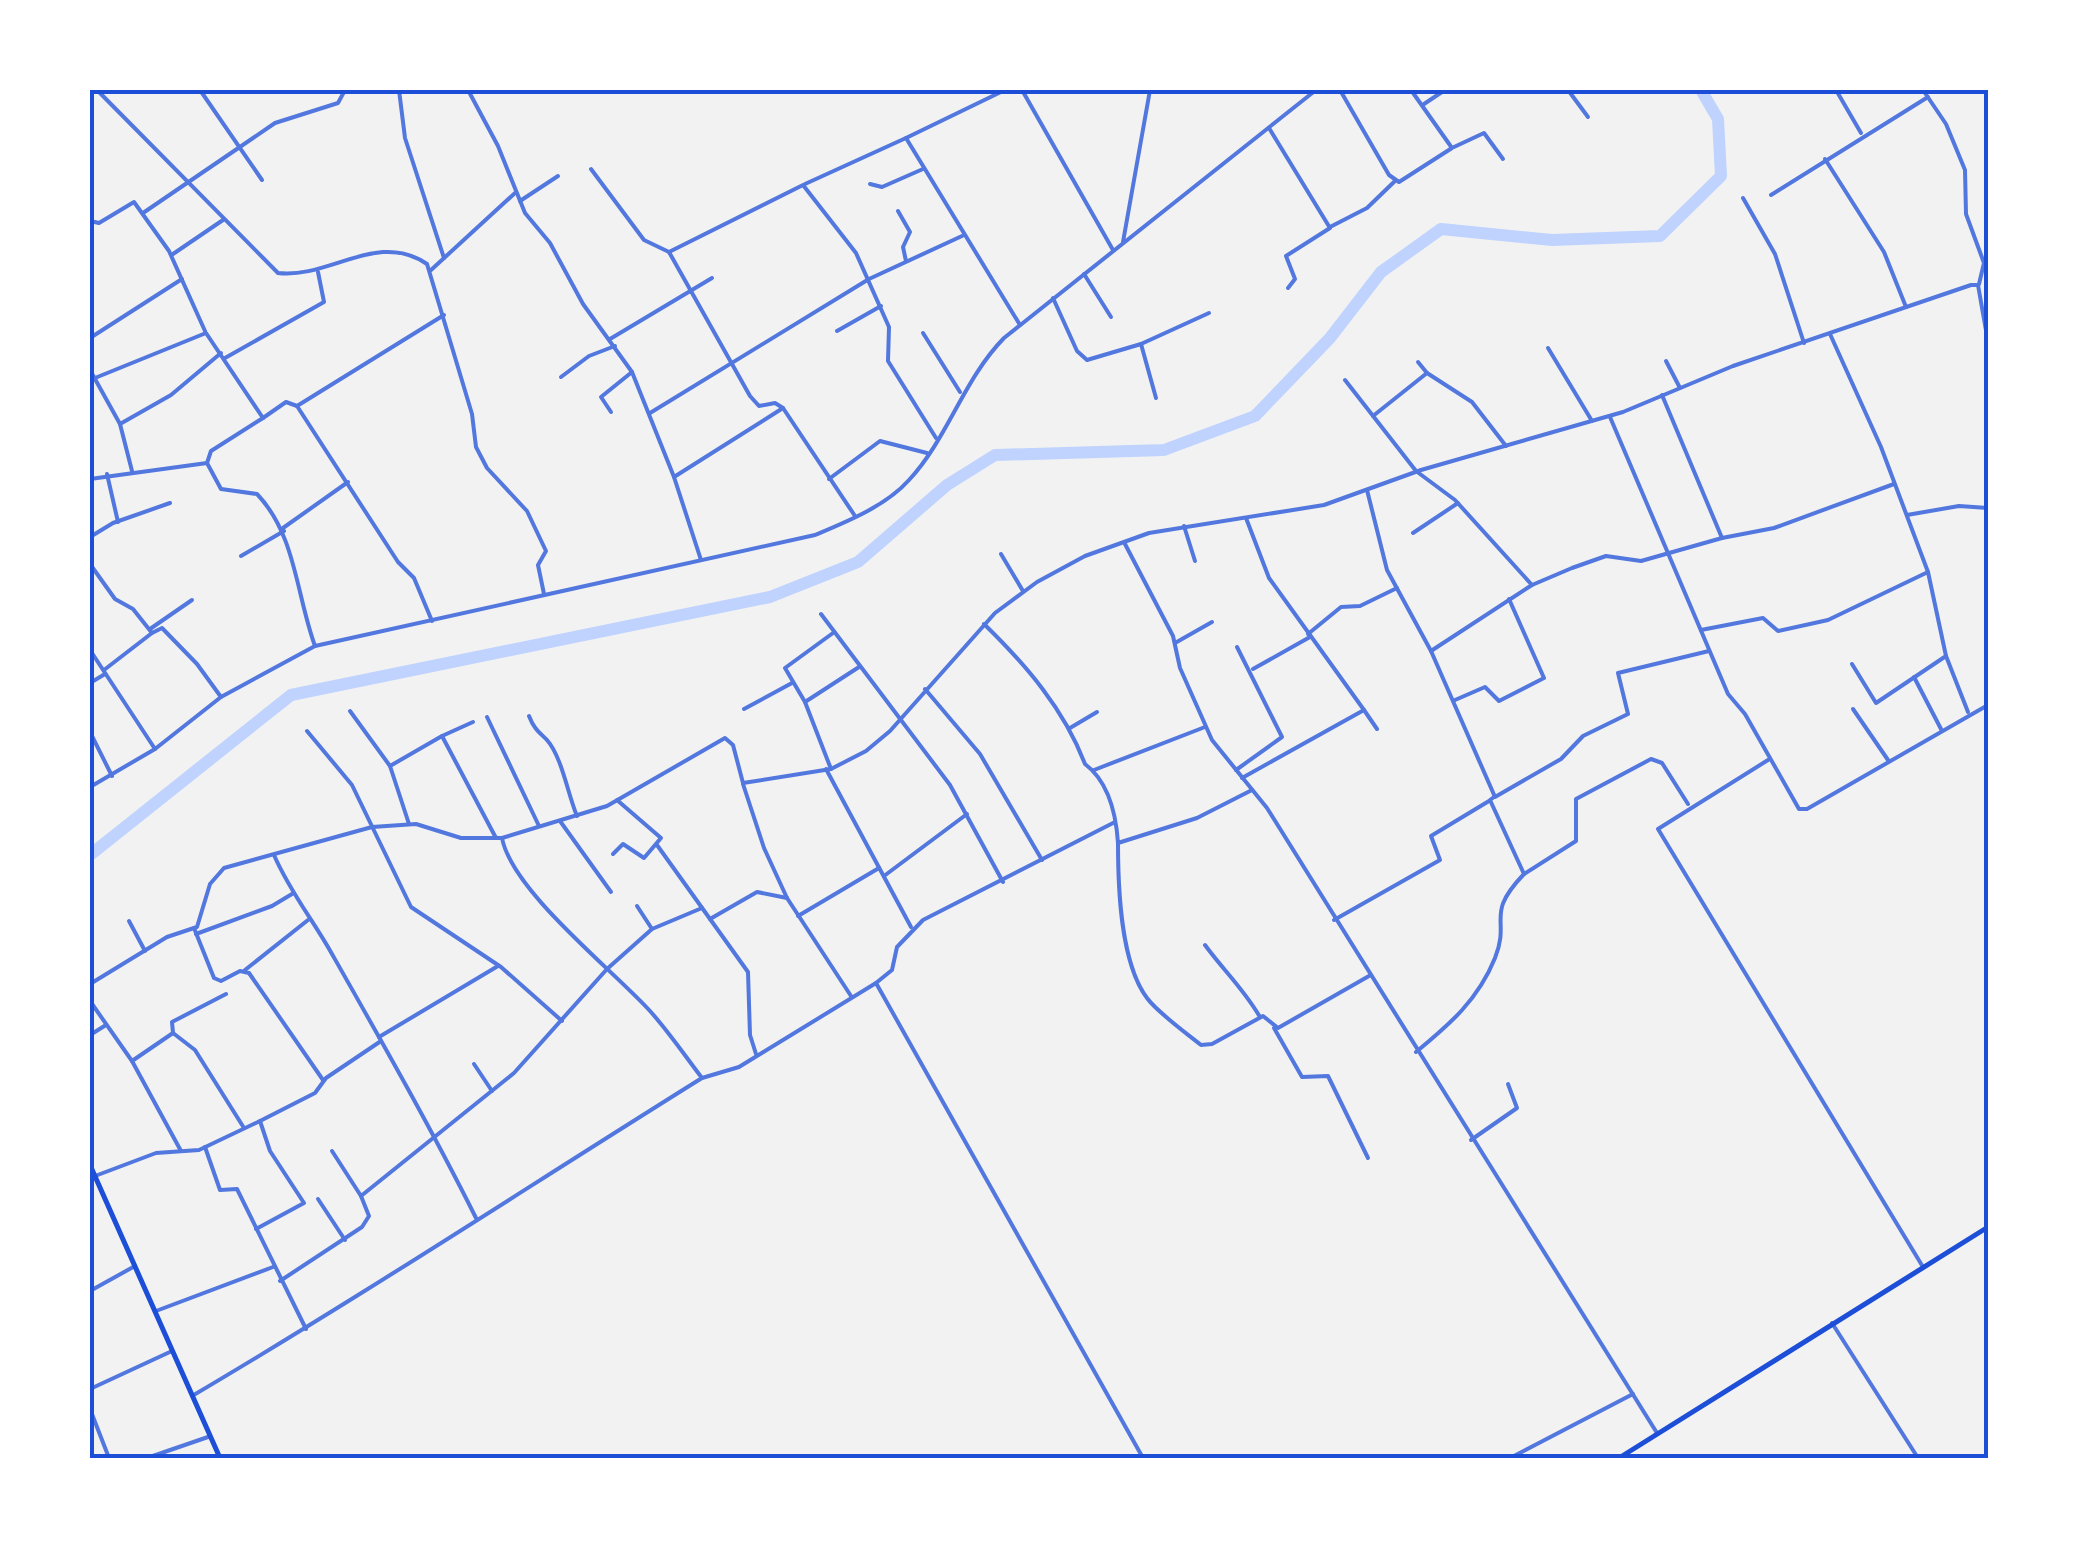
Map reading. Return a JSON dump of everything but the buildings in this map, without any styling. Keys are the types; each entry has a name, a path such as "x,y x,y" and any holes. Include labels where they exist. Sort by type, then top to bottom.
{"main road":[{"path":"90,1165 220,1458"},
{"path":"1619,1458 1988,1227"}],"street":[{"path":"98,90 278,273 318,272 368,253 419,258 431,270 472,414 476,447 487,468 521,502 546,551 538,565 544,594"},
{"path":"200,90 262,180"},
{"path":"143,213 281,120 338,104 346,90"},
{"path":"399,90 404,138 444,258"},
{"path":"468,90 498,146 519,202 632,372 674,477 701,560"},
{"path":"669,252 1005,90"},
{"path":"1022,90 1112,250"},
{"path":"1123,242 1150,90"},
{"path":"90,788 154,750 221,697 315,646 815,534 855,516 906,483 961,393 992,350 1020,324 1316,90"},
{"path":"1340,90 1395,181"},
{"path":"1411,90 1452,148"},
{"path":"1422,105 1444,90"},
{"path":"1568,90 1588,117"},
{"path":"1836,90 1862,135"},
{"path":"1771,194 1862,135 1893,122 1927,93 1946,124 1965,170 1966,214 1984,263 1978,284 1988,342"},
{"path":"1270,128 1330,228"},
{"path":"1288,288 1295,279 1286,256 1367,208 1395,181 1409,180 1452,148 1482,133 1502,159"},
{"path":"906,138 962,236 1020,324"},
{"path":"1825,159 1884,252 1906,307"},
{"path":"591,169 644,240 669,252 758,406 775,404 783,408 855,516"},
{"path":"870,184 882,187 923,169"},
{"path":"519,202 558,176"},
{"path":"803,185 846,235 890,332 888,361 936,438"},
{"path":"431,270 515,192"},
{"path":"1743,198 1776,254 1804,343"},
{"path":"90,221 99,223 129,201 143,213 171,255 206,333 263,418"},
{"path":"898,210 910,232 904,243 906,261"},
{"path":"171,255 223,220"},
{"path":"650,413 869,279 962,236"},
{"path":"120,424 171,396 223,355 324,302 318,272"},
{"path":"1084,274 1111,317"},
{"path":"610,340 712,278"},
{"path":"90,338 182,279"},
{"path":"743,783 828,769 866,752 984,624 1024,591 1085,556 1184,526 1308,510 1416,472 1610,416 1804,343 1978,284"},
{"path":"1053,298 1077,350 1087,360 1141,344 1209,314"},
{"path":"836,331 881,306"},
{"path":"297,406 444,315"},
{"path":"93,379 206,333"},
{"path":"924,333 961,393"},
{"path":"1830,334 1928,572 1946,656 1969,714"},
{"path":"1141,344 1156,398"},
{"path":"561,377 589,356 614,346"},
{"path":"1548,348 1592,421"},
{"path":"1666,361 1680,388"},
{"path":"1418,362 1427,373 1472,402 1506,446"},
{"path":"90,370 120,424 132,472"},
{"path":"611,412 601,397 632,372"},
{"path":"1373,416 1427,373"},
{"path":"1345,380 1416,472 1458,503 1532,585"},
{"path":"1662,396 1722,538"},
{"path":"315,646 283,529 257,494 221,489 207,463 210,452 286,402 297,406 398,562 414,578 432,621"},
{"path":"674,477 783,408"},
{"path":"1610,416 1671,552 1728,694 1745,714 1768,760 1802,810 1988,706"},
{"path":"828,478 880,441 927,453"},
{"path":"90,479 207,463"},
{"path":"107,474 118,522"},
{"path":"241,556 348,482"},
{"path":"1431,651 1532,585 1601,556 1634,561 1671,552 1794,521 1894,484"},
{"path":"1366,490 1384,564 1431,651 1524,874"},
{"path":"1413,533 1458,503"},
{"path":"90,537 118,522 170,504"},
{"path":"1906,516 1959,506 1988,508"},
{"path":"1246,518 1269,578 1377,729"},
{"path":"1184,526 1195,561"},
{"path":"1126,544 1176,643 1180,668 1206,727 1252,790 1657,1433"},
{"path":"1001,554 1024,591"},
{"path":"90,564 115,599 133,608 151,631"},
{"path":"1701,630 1763,618 1778,631 1810,626 1928,572"},
{"path":"1250,668 1309,636 1342,606 1360,606 1397,588"},
{"path":"1453,702 1485,687 1501,700 1544,678 1509,599"},
{"path":"90,683 192,600"},
{"path":"822,614 898,721 928,752 1003,882"},
{"path":"1176,643 1212,622"},
{"path":"984,624 1029,671 1070,728 1084,764 1094,770 1109,796 1118,842 1122,920 1141,988 1150,1002 1204,1046 1260,1016"},
{"path":"151,631 167,631 221,697"},
{"path":"834,632 787,666 828,769 912,928"},
{"path":"1236,770 1282,738 1237,646"},
{"path":"90,650 154,750"},
{"path":"1334,920 1440,860 1432,836 1561,760 1583,736 1628,714 1618,673 1709,651"},
{"path":"1852,664 1876,703 1946,656"},
{"path":"804,702 859,666"},
{"path":"1914,676 1941,729"},
{"path":"744,710 792,683"},
{"path":"925,689 980,754 1042,860"},
{"path":"1853,709 1888,760"},
{"path":"1242,778 1364,710"},
{"path":"350,711 390,766 410,824"},
{"path":"1070,728 1096,712"},
{"path":"90,714 90,731 112,776"},
{"path":"529,716 536,734 546,739 577,816"},
{"path":"487,717 539,827"},
{"path":"390,766 473,722"},
{"path":"1094,770 1206,727"},
{"path":"307,731 346,774 411,908 498,966 562,1021"},
{"path":"442,736 517,868 606,970 649,1010 702,1078"},
{"path":"308,920 246,970 216,981 195,931 217,871 372,828 410,824 462,838 499,838 617,800 725,738 733,744 764,848 787,898 851,996"},
{"path":"1416,1052 1468,1009 1495,957 1502,898 1524,874 1576,840 1576,799 1650,758 1662,763 1689,806"},
{"path":"1768,760 1660,826 1661,837 1923,1267"},
{"path":"1118,842 1197,818 1252,790"},
{"path":"613,854 623,844 644,858 657,845 658,833 617,800"},
{"path":"884,876 967,814"},
{"path":"560,821 611,892"},
{"path":"192,1396 702,1078 757,1056 876,983 892,970 897,947 912,928 1115,822"},
{"path":"657,845 752,981 749,1022 757,1056"},
{"path":"274,855 292,894 436,1136 476,1219"},
{"path":"798,916 879,868"},
{"path":"710,919 757,892 787,898"},
{"path":"90,984 172,935 272,906 292,894"},
{"path":"637,906 652,929"},
{"path":"361,1196 492,1090 562,1021 606,970 652,929 702,908"},
{"path":"129,921 145,951"},
{"path":"1205,944 1223,969 1236,976 1260,1016 1274,1028 1302,1077 1328,1076 1368,1158"},
{"path":"95,1176 156,1153 205,1147 310,1096 323,1080 380,1039 498,966"},
{"path":"246,970 323,1080"},
{"path":"1274,1028 1369,976"},
{"path":"876,983 1143,1458"},
{"path":"226,994 172,1022 173,1034 195,1050 244,1128"},
{"path":"90,1001 132,1062 181,1151"},
{"path":"90,1034 106,1024"},
{"path":"132,1062 173,1034"},
{"path":"474,1064 492,1090"},
{"path":"1471,1140 1517,1108 1508,1084"},
{"path":"256,1229 304,1203 270,1151 260,1121"},
{"path":"205,1147 220,1190 238,1189 306,1328"},
{"path":"280,1281 345,1240 368,1218 361,1196 332,1151"},
{"path":"318,1200 345,1240"},
{"path":"90,1291 135,1266"},
{"path":"155,1311 273,1267"},
{"path":"1832,1324 1918,1458"},
{"path":"90,1389 172,1351"},
{"path":"1510,1458 1633,1394"},
{"path":"90,1409 109,1458"},
{"path":"146,1458 210,1436"}],"waterway":[{"path":"90,855 291,695 770,597 858,562 947,485 995,455 1164,450 1255,416 1330,338 1381,272 1441,229 1552,240 1660,236 1721,176 1718,119 1701,90"}]}
